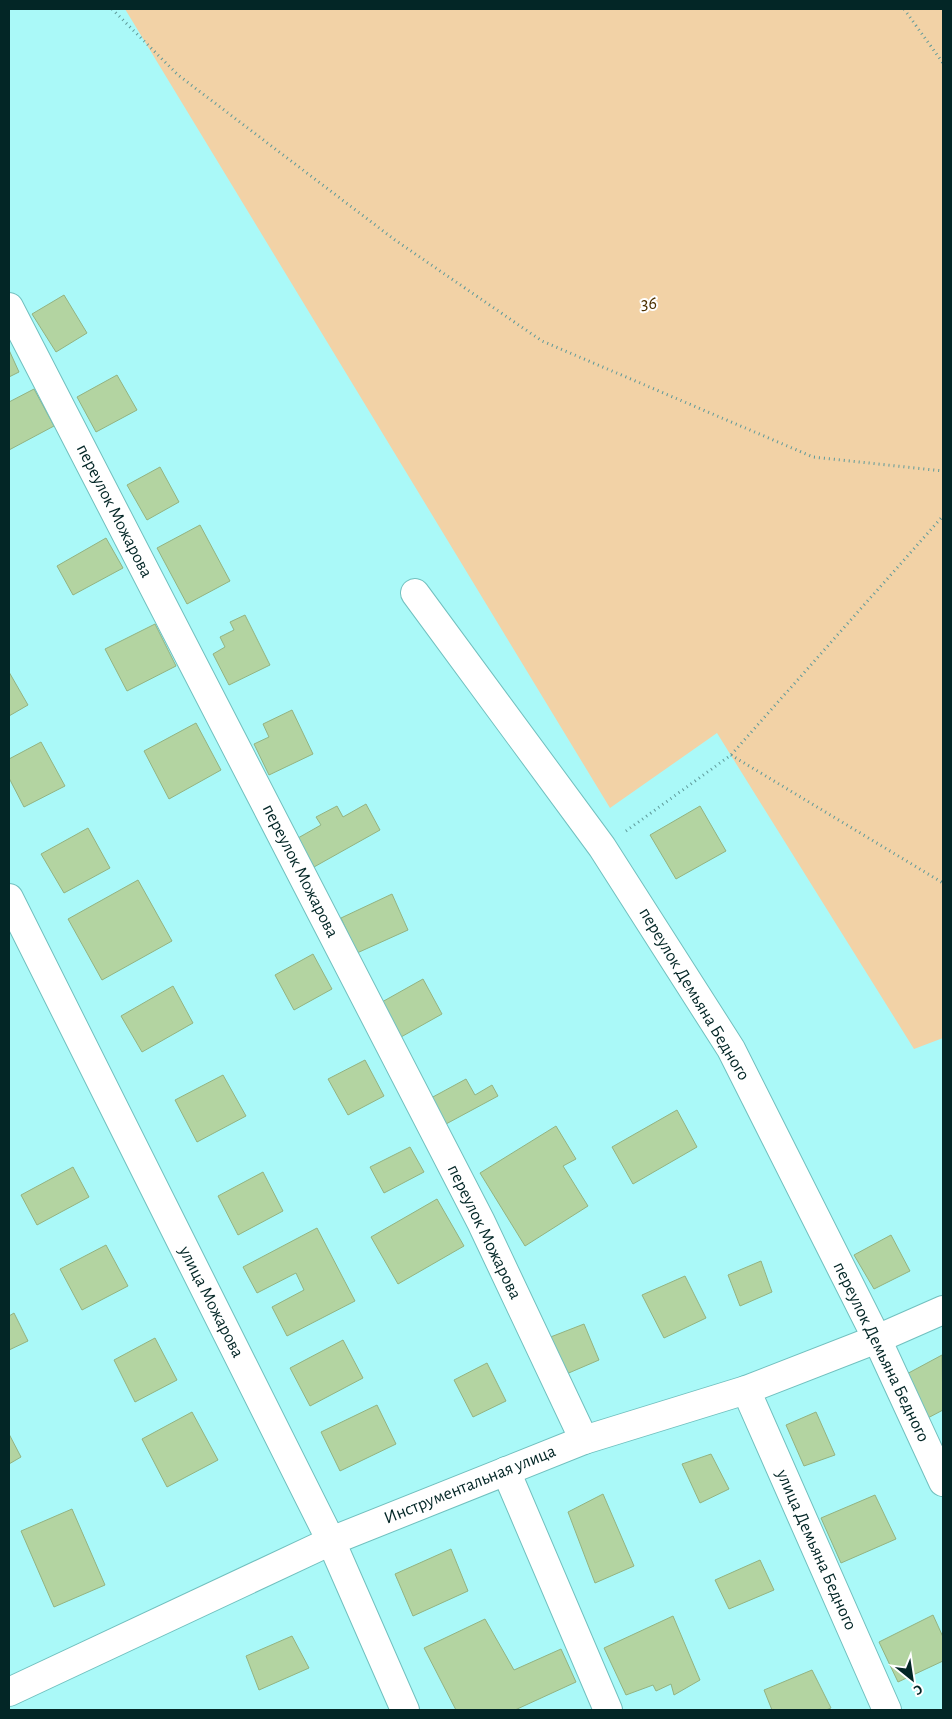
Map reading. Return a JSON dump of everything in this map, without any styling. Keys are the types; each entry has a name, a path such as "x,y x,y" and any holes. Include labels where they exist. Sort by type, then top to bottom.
{"street":[{"name":"переулок Можарова","path":"9,307 476,1213 584,1440"},
{"name":"переулок Демьяна Бедного","path":"415,593 602,847 731,1049 877,1339 943,1482"},
{"name":"улица Можарова","path":"9,898 331,1541 405,1710"},
{"name":"Инструментальная улица","path":"9,1692 331,1541 584,1440 746,1390 877,1339 943,1310"},
{"name":"улица Демьяна Бедного","path":"746,1390 886,1710"},
{"path":"506,1471 608,1710"}],"path":[{"path":"112,9 178,75 395,240 542,341 813,457 943,471"},
{"path":"904,9 943,63"},
{"path":"602,847 654,813 731,755 943,516"},
{"path":"731,755 943,883"}],"green space":[{"name":"36","path":"125,9 943,9 943,1038 914,1049 717,733 610,808"}],"building":[{"path":"64,295 87,333 56,352 32,314"},
{"path":"9,350 19,372 9,377"},
{"path":"117,375 137,410 96,432 77,397"},
{"path":"34,389 54,426 9,450 9,402"},
{"path":"160,467 179,502 147,520 127,485"},
{"path":"200,525 230,581 187,604 157,548"},
{"path":"106,538 123,568 73,595 57,566"},
{"path":"245,615 270,665 229,685 213,654 225,647 220,637 234,630 230,622"},
{"path":"155,624 176,666 127,691 105,649"},
{"path":"9,672 28,705 9,716"},
{"path":"292,710 313,754 269,775 254,744 269,737 263,724"},
{"path":"196,723 221,770 169,799 144,751"},
{"path":"41,742 65,786 24,807 9,778 9,759"},
{"path":"366,804 380,830 314,867 298,838 321,825 316,817 337,806 343,817"},
{"path":"700,806 726,851 676,879 650,835"},
{"path":"88,828 110,868 64,893 41,854"},
{"path":"138,880 172,941 102,980 68,919"},
{"path":"392,894 408,930 357,953 341,918"},
{"path":"313,954 332,989 294,1010 275,975"},
{"path":"423,979 442,1014 401,1037 382,1002"},
{"path":"173,986 193,1023 142,1052 121,1016"},
{"path":"365,1060 384,1096 348,1115 328,1079"},
{"path":"223,1075 246,1116 197,1142 175,1100"},
{"path":"466,1079 475,1095 492,1085 498,1096 446,1124 431,1098"},
{"path":"677,1110 697,1147 633,1184 612,1147"},
{"path":"556,1126 576,1159 563,1166 588,1206 525,1246 480,1173"},
{"path":"410,1147 424,1172 384,1193 370,1167"},
{"path":"73,1167 89,1197 37,1225 21,1195"},
{"path":"263,1172 283,1211 238,1235 218,1196"},
{"path":"437,1199 464,1246 398,1284 371,1237"},
{"path":"317,1228 355,1301 287,1336 272,1307 304,1290 296,1273 257,1293 243,1267"},
{"path":"891,1235 910,1271 874,1289 854,1255"},
{"path":"106,1245 128,1286 82,1310 60,1269"},
{"path":"761,1261 772,1292 740,1306 728,1275"},
{"path":"685,1276 706,1318 664,1338 642,1295"},
{"path":"14,1313 28,1341 9,1350 9,1316"},
{"path":"584,1324 599,1360 564,1375 548,1338"},
{"path":"155,1338 177,1380 135,1402 114,1360"},
{"path":"343,1340 363,1378 310,1406 290,1368"},
{"path":"942,1355 943,1410 924,1420 903,1376"},
{"path":"487,1363 506,1401 473,1417 454,1380"},
{"path":"377,1405 396,1444 340,1471 321,1432"},
{"path":"192,1412 218,1460 167,1487 142,1439"},
{"path":"816,1412 835,1455 804,1466 786,1425"},
{"path":"9,1434 21,1457 9,1464"},
{"path":"711,1454 729,1489 700,1503 682,1464"},
{"path":"603,1494 634,1566 595,1583 568,1512"},
{"path":"875,1495 896,1539 841,1563 821,1518"},
{"path":"72,1509 105,1585 54,1607 21,1531"},
{"path":"451,1549 468,1591 413,1616 395,1574"},
{"path":"760,1560 774,1590 729,1609 715,1580"},
{"path":"933,1615 943,1637 943,1661 898,1682 879,1642"},
{"path":"673,1616 700,1680 674,1695 671,1684 656,1691 653,1685 626,1695 604,1648"},
{"path":"485,1619 514,1670 561,1649 576,1682 515,1710 456,1710 424,1648"},
{"path":"292,1636 309,1668 259,1690 246,1656"},
{"path":"812,1670 831,1708 826,1710 772,1710 764,1690"}]}
